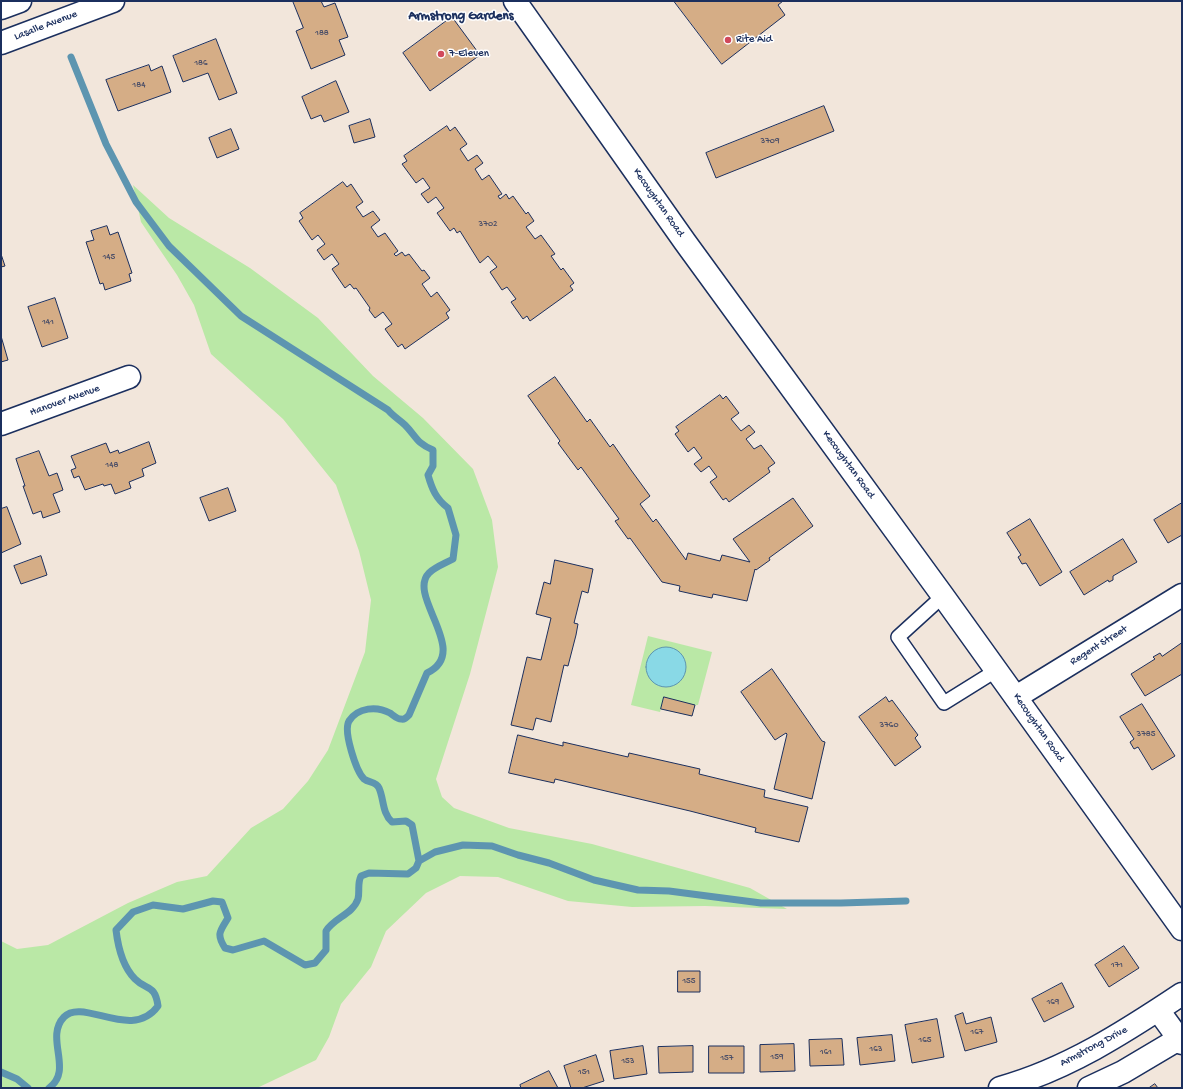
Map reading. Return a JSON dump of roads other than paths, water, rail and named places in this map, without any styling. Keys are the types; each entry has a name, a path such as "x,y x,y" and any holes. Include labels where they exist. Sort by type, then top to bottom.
{"main road":[{"path":"1,8 20,1"},
{"name":"Lasalle Avenue","path":"1,43 113,1"},
{"name":"Kecoughtan Road","path":"515,1 708,273 997,670 1182,929"},
{"name":"Hanover Avenue","path":"1,424 129,377"},
{"name":"Regent Street","path":"1016,697 1182,595"},
{"name":"Armstrong Drive","path":"1000,1088 1043,1073 1080,1057 1182,994"},
{"path":"1089,1088 1123,1072 1181,1040 1158,1010"}],"lane":[{"path":"943,596 898,637 944,702 997,670"}],"water":[{"path":"666,647 680,653 686,667 680,681 666,687 652,681 646,667 652,653"}],"waterway":[{"path":"49,1088 56,1081 59,1072 57,1034 59,1025 64,1017 72,1012 83,1012 122,1020 135,1020 147,1016 158,1006 157,999 153,991 135,979 127,968 119,950 116,930 133,912 153,905 183,909 213,901 222,902 228,918 220,933 222,943 225,948 233,950 264,941 305,965 315,963 326,950 326,931 356,904 361,876 369,873 408,874 416,868 419,861 412,825 406,821 392,822 386,814 381,792 378,786 364,779 357,768 349,742 348,726 349,721 353,716 362,710 368,709 379,709 398,718 405,718 409,715 427,673 439,664 443,652 441,638 425,595 424,583 431,571 453,559 456,535 448,508 440,501 435,493 428,475 433,466 433,450 423,445 405,425 388,410 241,316 169,246 136,202 106,144 71,57"},
{"path":"419,861 435,852 463,845 492,846 549,863 594,880 638,890 669,891 761,903 906,901"},
{"path":"1,1072 17,1079 28,1088"}],"place":[{"name":"Rite Aid","path":"728,40"},
{"name":"7-Eleven","path":"441,54"}],"district":[{"name":"Armstrong Gardens","path":"461,17"}]}
